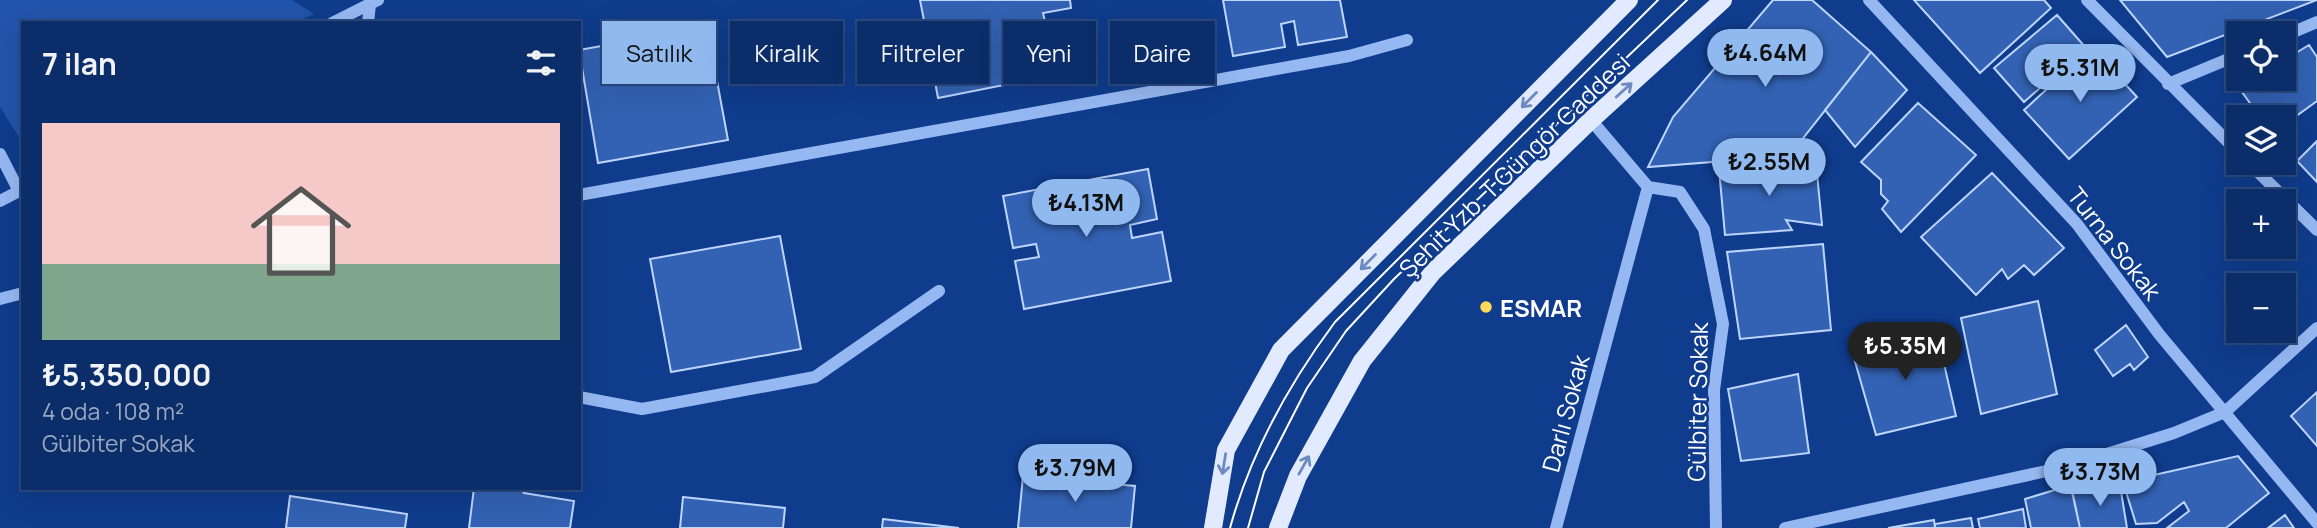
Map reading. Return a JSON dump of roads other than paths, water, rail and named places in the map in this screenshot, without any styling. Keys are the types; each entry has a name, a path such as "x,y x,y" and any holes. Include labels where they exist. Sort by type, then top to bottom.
{"main road":[{"name":"Şehit Yzb. T.Güngör Caddesi","path":"1213,528 1226,450 1281,350 1629,0"},
{"name":"Şehit Yzb. T.Güngör Caddesi","path":"1278,528 1298,476 1362,361 1433,272 1591,120 1723,0"}],"street":[{"name":"Turna Sokak","path":"1869,0 2077,223 2159,334 2317,523"},
{"path":"2087,0 2226,140"},
{"path":"336,21 374,2"},
{"path":"369,21 374,2"},
{"path":"2296,31 2317,22"},
{"path":"581,195 1349,56 1407,40"},
{"path":"2168,84 2226,60"},
{"path":"1591,120 1648,187"},
{"path":"0,154 21,190 0,201"},
{"path":"2261,175 2317,230"},
{"name":"Darlı Sokak","path":"1556,528 1648,187"},
{"name":"Gülbiter Sokak","path":"1648,187 1680,192 1704,229 1723,324 1714,390 1716,528"},
{"path":"581,397 642,409 815,377 939,291"},
{"path":"0,299 21,294"},
{"path":"1785,528 2065,467 2174,433 2225,412 2317,328"}],"tram line":[{"path":"1230,528 1249,473 1273,420 1302,370 1335,322 1658,0"},
{"path":"1248,528 1264,472 1307,388 1346,331 1394,279 1687,0"}],"place":[{"name":"ESMAR","path":"1486,307"}]}
